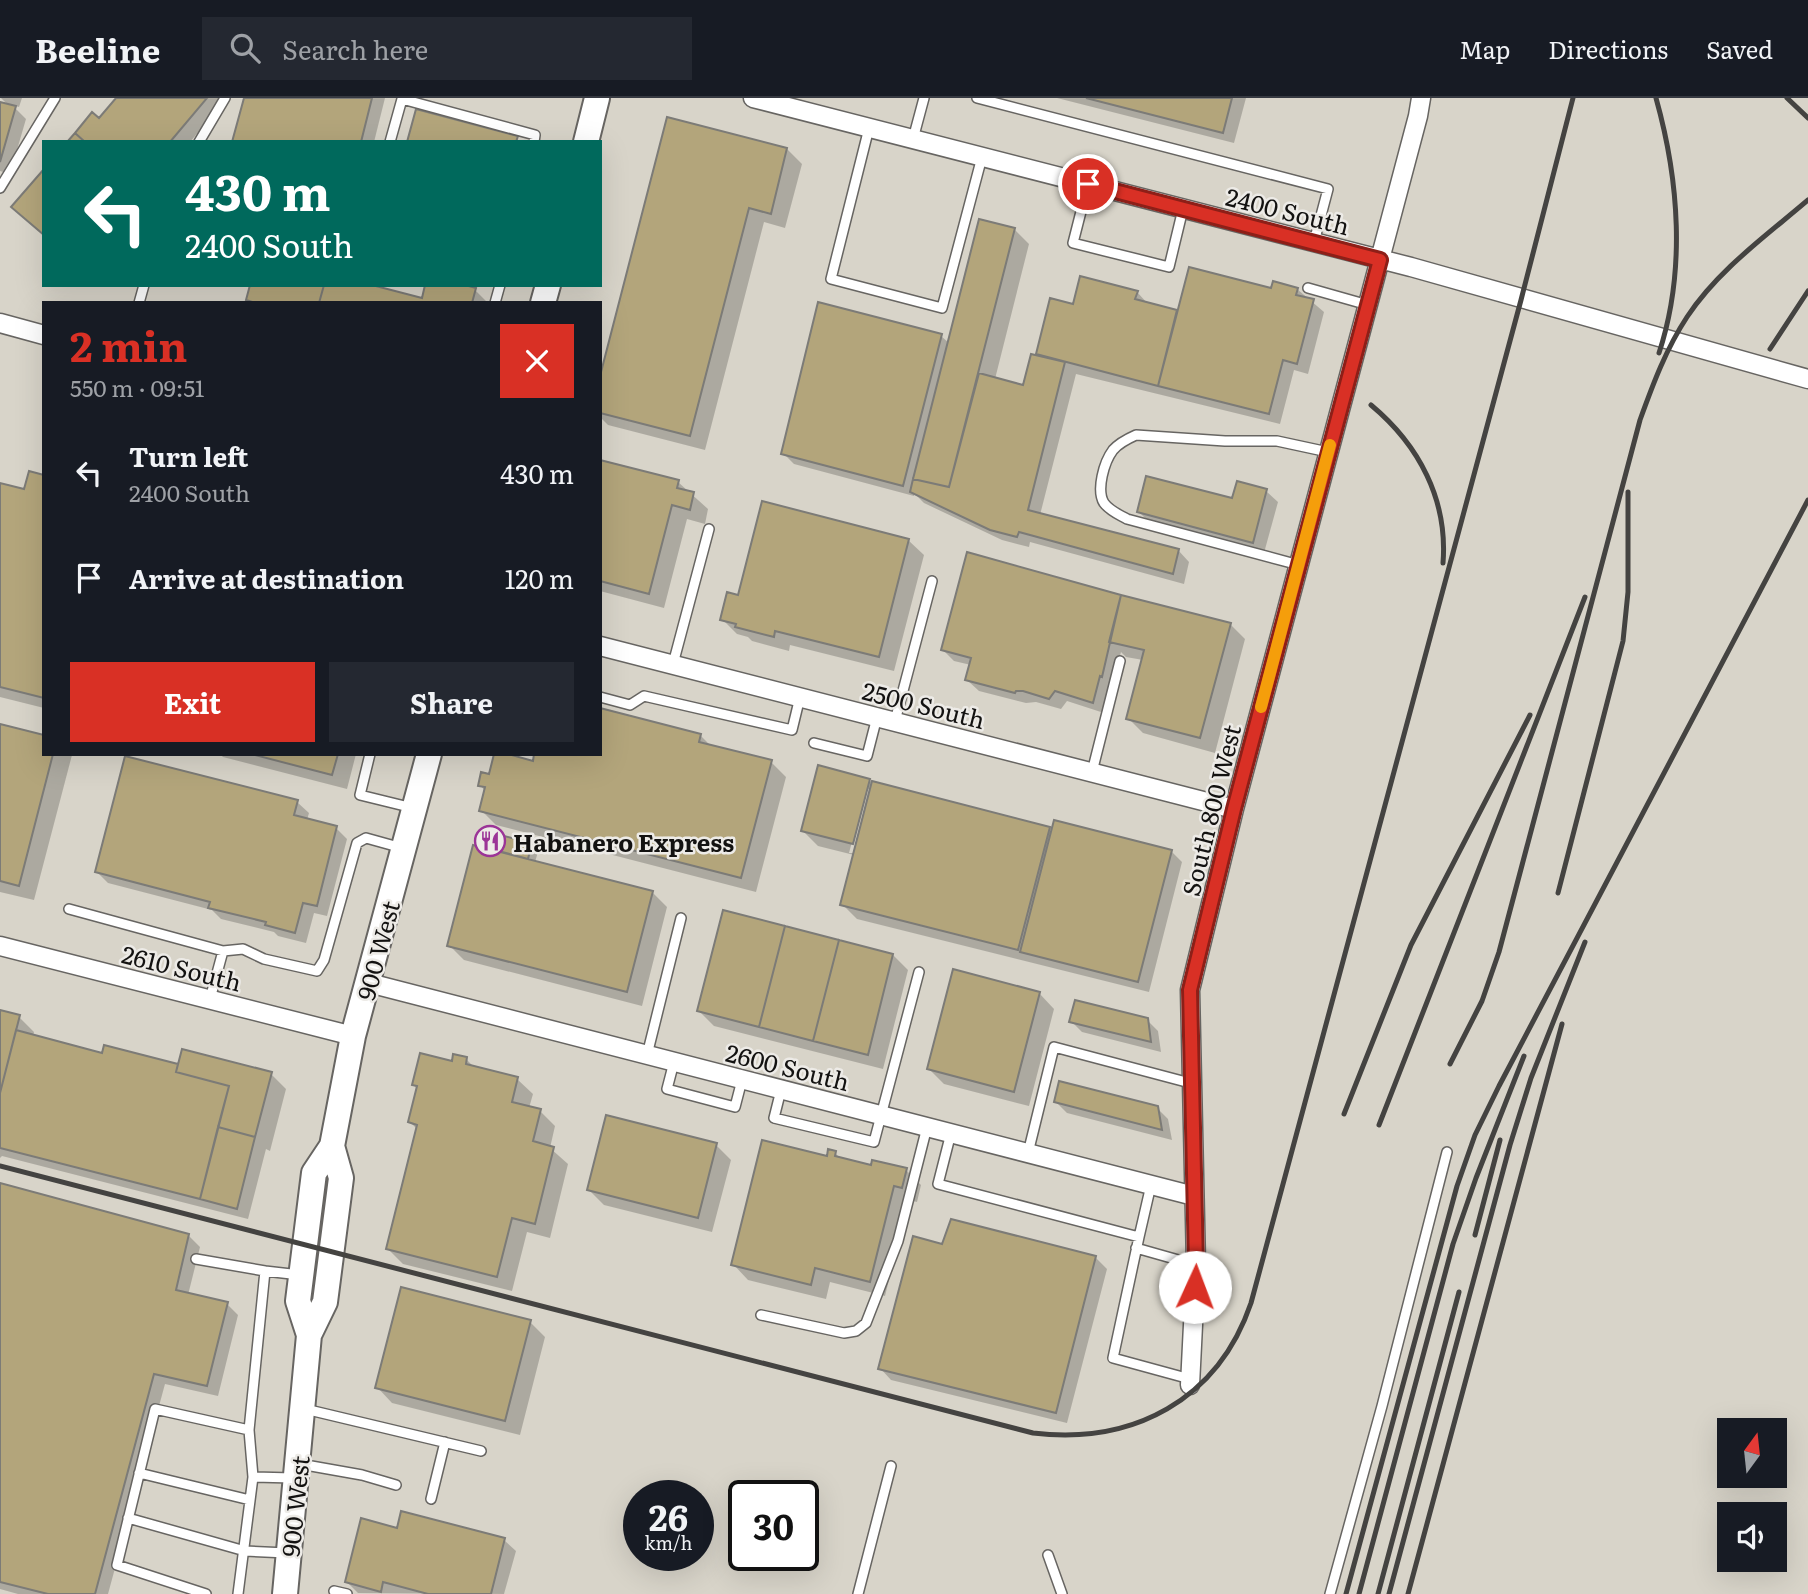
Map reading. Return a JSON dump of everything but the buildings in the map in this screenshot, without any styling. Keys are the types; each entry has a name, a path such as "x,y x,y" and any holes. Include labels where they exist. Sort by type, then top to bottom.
{"main road":[{"path":"586,140 597,98"},
{"name":"900 West","path":"285,1594 309,1335 298,1301 314,1173 332,1146 353,1036 428,756"},
{"name":"900 West","path":"309,1335 326,1302 341,1178 332,1146"}],"street":[{"name":"2400 South","path":"752,98 1314,242 1808,379"},
{"name":"South 800 West","path":"1190,1382 1196,1265 1190,990 1234,809 1421,98"},
{"path":"0,323 42,334"},
{"name":"2500 South","path":"602,646 1234,809"},
{"name":"2610 South","path":"0,946 353,1036"},
{"name":"2600 South","path":"369,983 1194,1196"}],"lane":[{"path":"0,188 55,98"},
{"path":"200,140 225,98"},
{"path":"913,139 924,98"},
{"path":"977,98 1328,189 1314,242"},
{"path":"391,140 402,99 535,135 534,140"},
{"path":"869,128 831,279 942,309 982,157"},
{"path":"1088,184 1073,243 1169,267 1183,209"},
{"path":"1308,288 1368,305"},
{"path":"1299,565 1127,519 1110,510 1102,500 1101,485 1105,467 1112,452 1124,440 1136,435 1225,441 1268,440 1328,452"},
{"path":"673,664 709,529"},
{"path":"895,722 932,581"},
{"path":"1092,772 1120,661"},
{"path":"602,698 630,705 645,696 792,730 800,697"},
{"path":"814,743 867,756 877,717"},
{"path":"370,756 360,794 415,808"},
{"path":"69,909 223,951 243,949 264,959 317,971 324,960 357,842 366,838 403,848"},
{"path":"647,1055 681,918"},
{"path":"210,999 223,951"},
{"path":"782,1090 774,1118 874,1142 919,972"},
{"path":"1028,1153 1054,1047 1191,1083"},
{"path":"674,1062 667,1089 735,1107 742,1080"},
{"path":"761,1315 845,1333 856,1331 866,1323 898,1241 927,1127"},
{"path":"951,1133 938,1184 1139,1237"},
{"path":"1330,1594 1447,1152"},
{"path":"1151,1185 1113,1358 1190,1382"},
{"path":"1136,1248 1196,1265"},
{"path":"196,1259 300,1275"},
{"path":"238,1594 253,1477 249,1430 265,1271"},
{"path":"206,1594 117,1565 155,1409 249,1430"},
{"path":"303,1409 481,1451"},
{"path":"430,1499 445,1442"},
{"path":"858,1594 891,1466"},
{"path":"253,1477 298,1471 362,1475 396,1485"},
{"path":"139,1474 250,1500"},
{"path":"128,1518 245,1551 289,1553"},
{"path":"1048,1555 1062,1594"},
{"path":"334,1591 346,1594"}],"shaded area":[{"path":"0,98 1808,98 1808,1594 0,1594"}],"railway":[{"path":"0,1166 1033,1433 1070,1435 1105,1431 1137,1423 1167,1409 1194,1390 1217,1366 1236,1337 1251,1303 1573,98"},
{"path":"1656,98 1670,161 1676,226 1673,290 1659,353"},
{"path":"1787,98 1808,118"},
{"path":"1450,1064 1482,1001 1499,952 1640,420 1655,380 1679,329 1699,300 1743,254 1808,200"},
{"path":"1770,349 1808,291"},
{"path":"1371,405 1403,438 1427,475 1441,517 1443,563"},
{"path":"1558,893 1623,641 1628,592 1628,492"},
{"path":"1346,1594 1457,1186 1475,1135 1808,500"},
{"path":"1379,1125 1585,597"},
{"path":"1344,1114 1411,945 1530,715"},
{"path":"1389,1594 1510,1145 1531,1078 1585,942"},
{"path":"1408,1594 1562,1024"},
{"path":"1359,1594 1453,1244 1524,1056"},
{"path":"1475,1235 1500,1140"},
{"path":"1378,1594 1459,1292"}],"slow traffic":[{"path":"1261,707 1330,445"}],"place":[{"name":"Habanero Express","path":"490,841"}],"route":[{"path":"1088,184 1380,260 1234,809 1190,990 1195,1287"}]}
